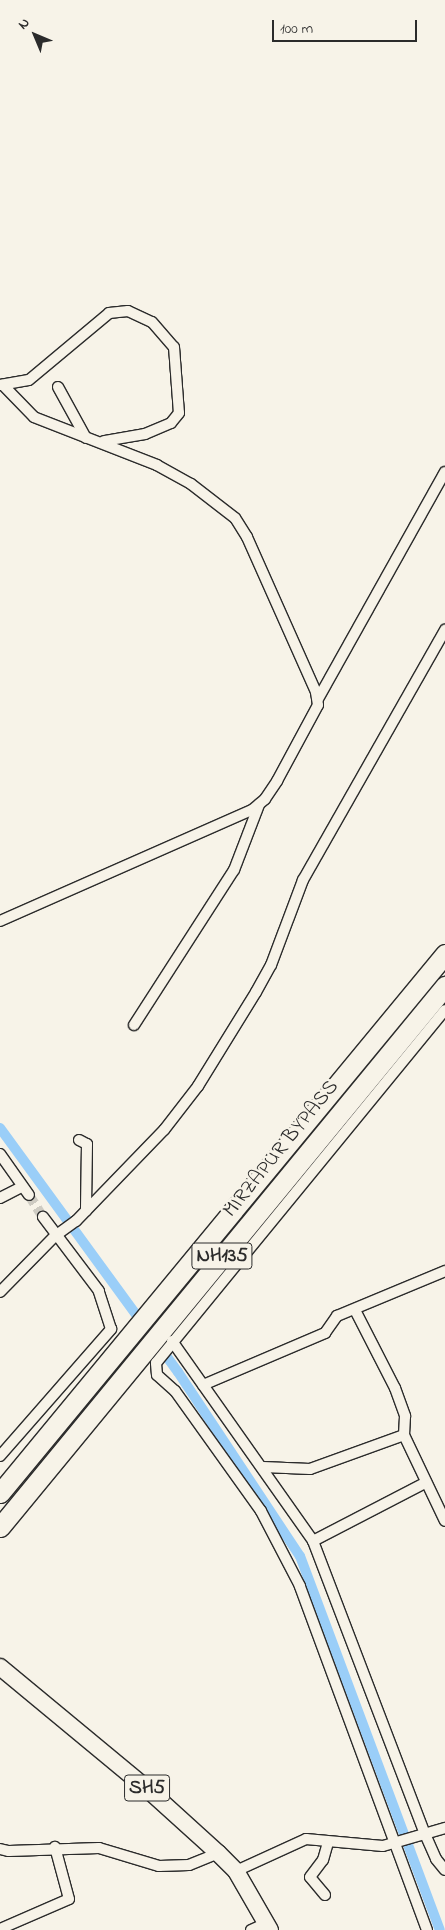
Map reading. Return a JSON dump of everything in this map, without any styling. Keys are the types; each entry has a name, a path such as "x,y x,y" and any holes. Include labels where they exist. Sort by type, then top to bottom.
{"highway":[{"name":"MIRZAPUR BYPASS","path":"0,1493 445,954"},
{"name":"MIRZAPUR BYPASS","path":"0,1527 445,986"}],"main road":[{"name":"SH5","path":"0,1667 144,1786 218,1853 236,1871 268,1926"}],"street":[{"path":"1,385 22,383 38,375 108,313 128,311 152,322 174,347 179,413 171,423 145,434 99,442"},
{"path":"1,385 34,417 157,465 191,484 235,518 247,537 318,698"},
{"path":"58,387 86,438"},
{"path":"134,1025 234,870 259,804 307,729 316,711 318,698 445,472"},
{"path":"0,1292 86,1211 177,1114 256,992 271,965 303,880 361,783 445,630"},
{"path":"0,921 242,815 259,804"},
{"path":"427,1930 398,1843 300,1586 261,1511 175,1391 157,1376 156,1363 445,1010"},
{"path":"79,1140 87,1144 86,1211"},
{"path":"0,1154 29,1195"},
{"path":"0,1198 22,1187"},
{"path":"0,1456 111,1329 99,1291 60,1234 43,1217"},
{"path":"203,1385 325,1332 338,1316 445,1270"},
{"path":"355,1310 398,1395 405,1416 404,1435 425,1483 445,1520"},
{"path":"169,1345 203,1385 263,1467 313,1541 420,1836 445,1870"},
{"path":"263,1467 310,1469 404,1435"},
{"path":"313,1541 425,1483"},
{"path":"236,1871 306,1839 383,1846 445,1828"},
{"path":"324,1895 310,1877 323,1860 328,1842"},
{"path":"0,1929 69,1899 55,1847"},
{"path":"0,1849 9,1851 55,1847 99,1848 159,1866 190,1865 218,1853"},
{"path":"252,1930 268,1926"}],"waterway":[{"path":"0,1128 178,1372 300,1556 440,1930"}],"tunnel":[{"path":"29,1195 43,1217"}]}
